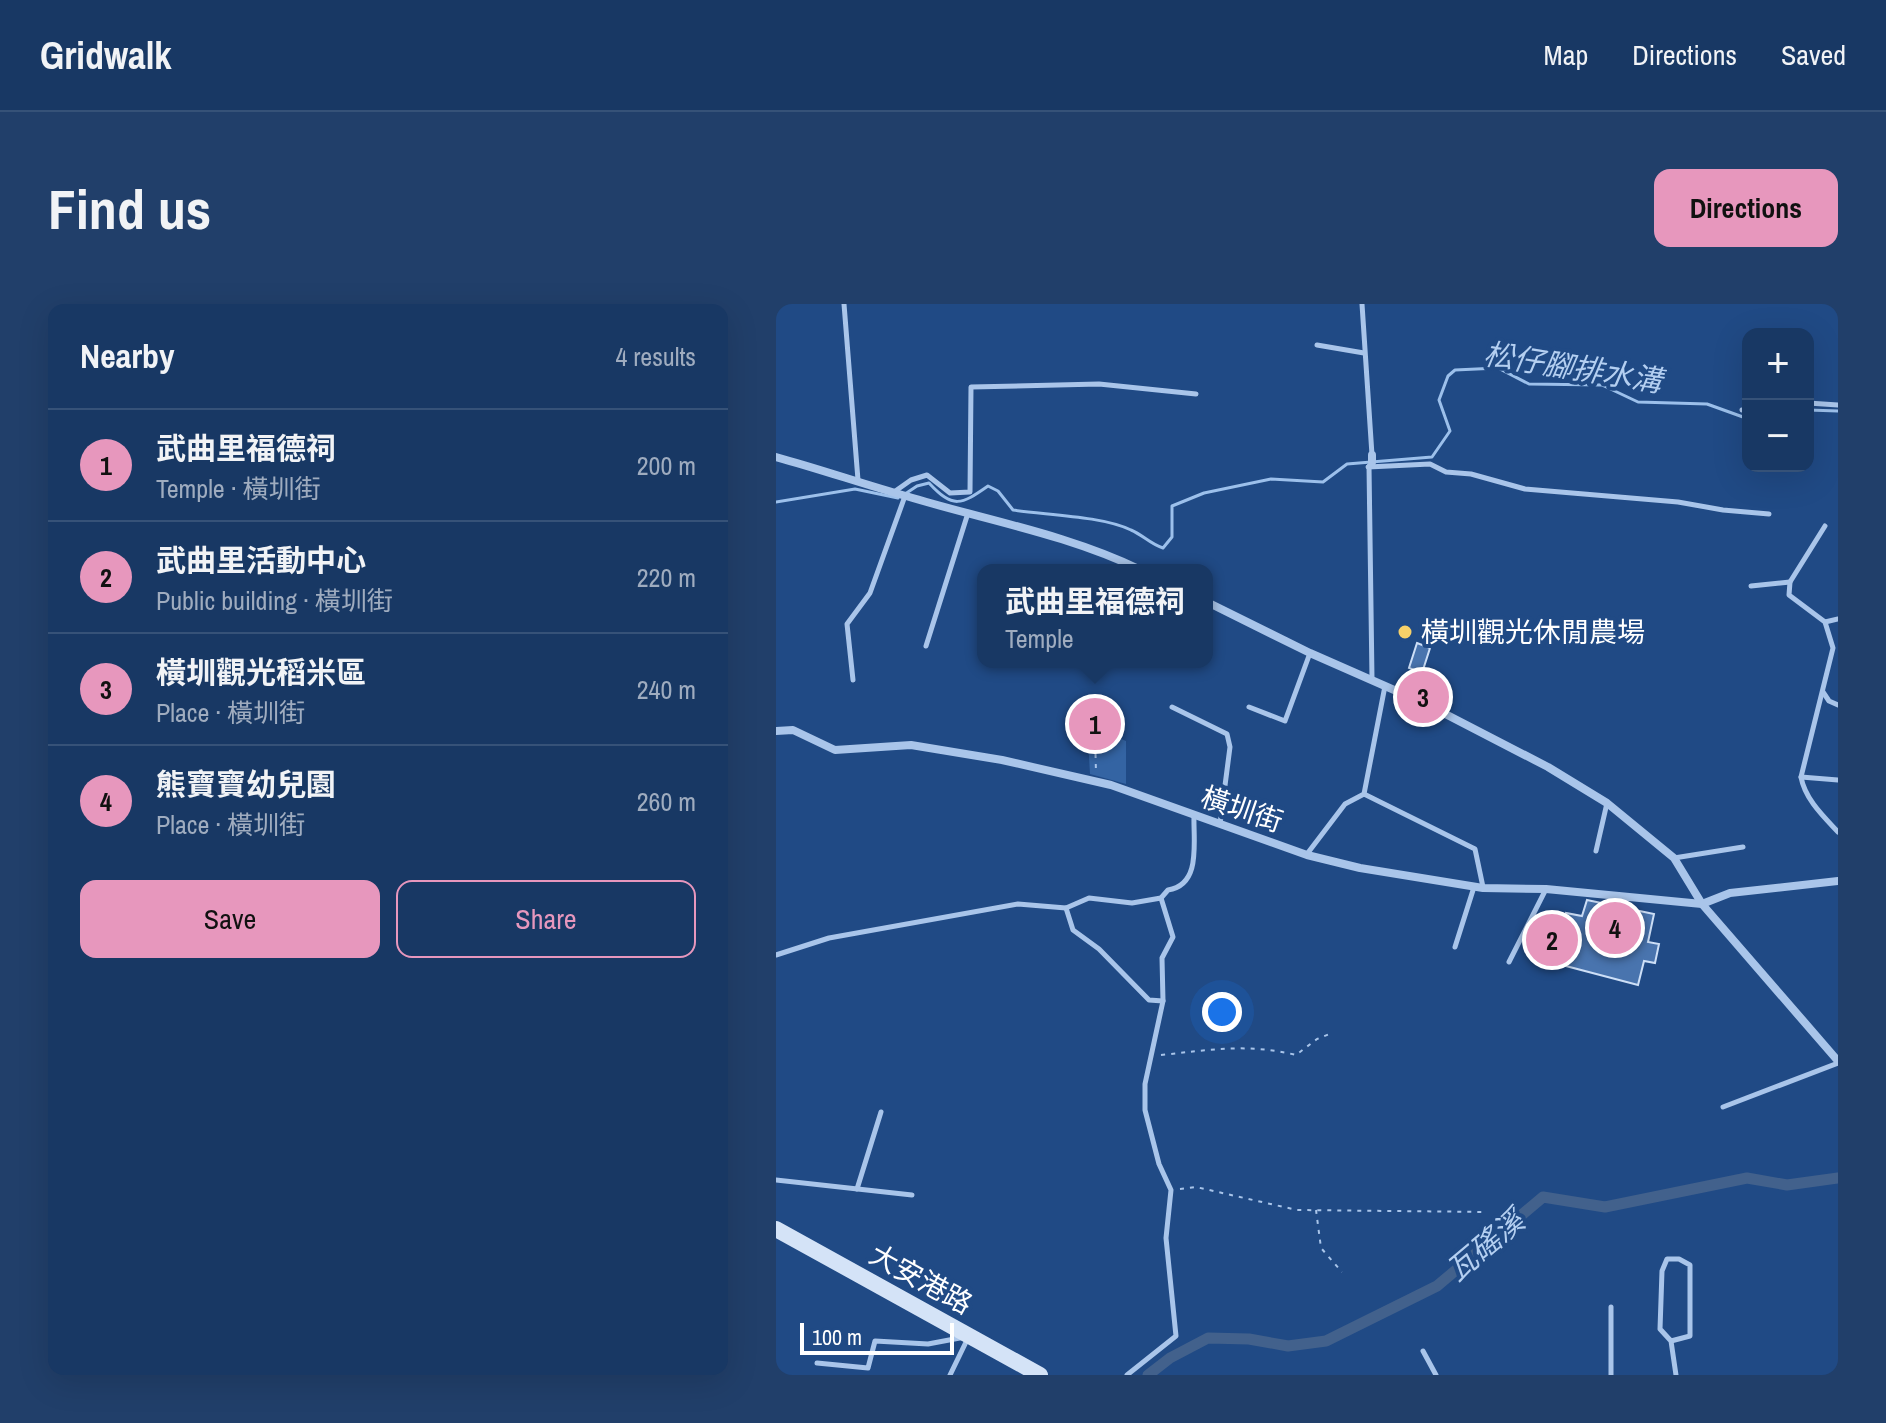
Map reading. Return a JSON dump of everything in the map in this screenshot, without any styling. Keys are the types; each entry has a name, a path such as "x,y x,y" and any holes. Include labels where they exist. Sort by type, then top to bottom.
{"main road":[{"name":"大安港路","path":"776,1229 1040,1375"}],"street":[{"path":"776,457 905,496 1042,532 1129,564"},
{"path":"1213,605 1310,653 1426,704 1548,767 1607,803 1674,858 1702,904 1838,1062"},
{"name":"橫圳街","path":"776,731 793,730 835,750 911,745 1002,760 1111,785 1307,855 1360,868 1479,887 1546,889 1702,904 1730,893 1838,881"}],"lane":[{"path":"844,304 858,480"},
{"path":"1362,304 1371,461 1372,680"},
{"path":"1317,345 1364,353"},
{"path":"894,492 911,480 927,475 950,493 970,492 971,387 1099,384 1196,394"},
{"path":"1814,403 1838,405"},
{"path":"1371,461 1430,464 1446,472 1471,474 1525,489 1678,502 1769,514"},
{"path":"853,680 847,624 870,593 905,496"},
{"path":"926,646 969,512"},
{"path":"1825,526 1790,582 1789,595 1825,622 1836,648 1801,777 1802,787 1818,811 1838,832"},
{"path":"1751,586 1790,582"},
{"path":"1825,622 1838,619"},
{"path":"1249,707 1285,721 1310,653"},
{"path":"1364,794 1385,686"},
{"path":"1822,692 1829,701 1838,705"},
{"path":"1172,707 1227,734 1230,747 1220,824"},
{"path":"1801,777 1838,780"},
{"path":"1307,855 1345,804 1364,794"},
{"path":"1364,794 1475,849 1479,887 1455,947"},
{"path":"1596,851 1607,803"},
{"path":"776,955 829,938 1018,904 1066,908 1089,898 1132,903 1161,898 1168,890 1177,889 1188,881 1192,872 1194,815"},
{"path":"1674,858 1743,847"},
{"path":"1509,962 1546,889"},
{"path":"1127,1375 1176,1336 1166,1238 1171,1190 1159,1164 1145,1110 1145,1084 1163,1001 1162,958 1173,937 1161,898"},
{"path":"1066,908 1073,930 1099,949 1149,1000 1163,1001"},
{"path":"1723,1107 1838,1062"},
{"path":"857,1189 881,1112"},
{"path":"776,1180 912,1195"},
{"path":"1671,1341 1690,1336 1690,1265 1679,1259 1667,1259 1662,1271 1660,1320 1660,1329 1671,1341 1676,1375"},
{"path":"1611,1307 1611,1375"},
{"path":"817,1363 868,1368 875,1341 928,1344 969,1335"},
{"path":"950,1375 969,1335"},
{"path":"1423,1351 1436,1375"}],"path":[{"path":"1095,734 1097,782"},
{"path":"1151,1056 1236,1047 1266,1047 1296,1055 1317,1039 1332,1033"},
{"path":"1171,1190 1196,1187 1297,1210 1487,1212"},
{"path":"1316,1210 1321,1248 1342,1272"}],"shaded area":[{"path":"1107,733 1126,741 1126,784 1090,774 1088,739 1100,738"}],"building":[{"path":"1417,643 1430,648 1422,673 1409,668"},
{"path":"1587,900 1654,914 1648,942 1659,944 1655,963 1644,961 1638,985 1561,967 1528,953 1544,918 1562,927 1566,913 1582,916"}],"waterway":[{"name":"松仔腳排水溝","path":"905,494 929,483 945,497 957,501 971,497 988,486 998,491 1013,510 1119,525 1163,548 1172,537 1172,506 1204,493 1271,479 1323,482 1347,464 1432,457 1450,431 1439,400 1448,376 1455,370 1498,368 1529,384 1602,385 1638,402 1707,404 1742,417"},
{"name":"松仔腳排水溝","path":"1814,410 1838,411"},
{"name":"松仔腳排水溝","path":"776,502 855,489 898,498"},
{"name":"瓦磘溪","path":"1148,1375 1170,1358 1208,1338 1249,1339 1288,1346 1326,1341 1437,1286 1543,1197 1605,1207 1747,1178 1787,1185 1838,1178"}],"place":[{"name":"橫圳觀光休閒農場","path":"1405,632"},
{"name":"橫圳觀光稻米區","path":"1423,697"},
{"name":"武曲里福德祠","path":"1095,724"},
{"name":"熊寶寶幼兒園","path":"1615,928"},
{"name":"武曲里活動中心","path":"1552,940"}]}
